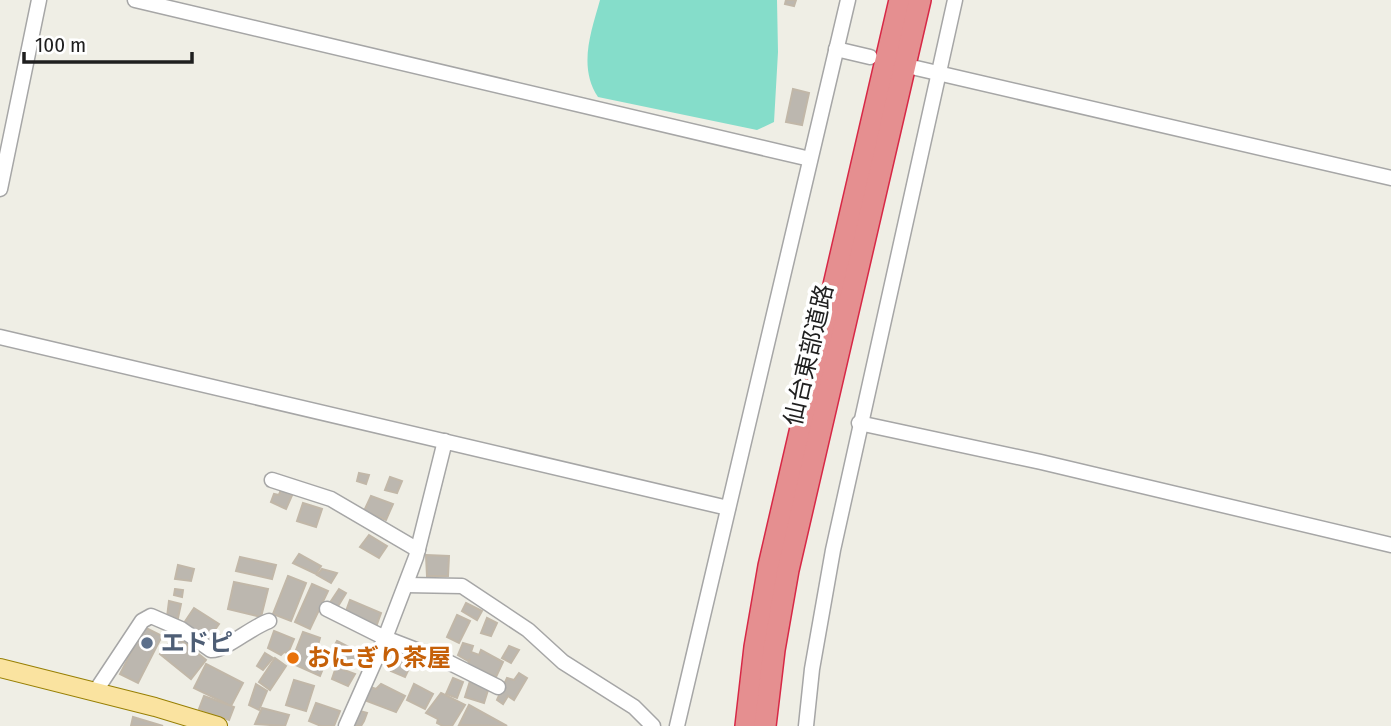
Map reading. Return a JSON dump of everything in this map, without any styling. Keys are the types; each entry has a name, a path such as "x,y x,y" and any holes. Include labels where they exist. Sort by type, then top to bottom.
{"highway":[{"name":"仙台東部道路","path":"746,726 755,647 769,566 900,0"},
{"name":"仙台東部道路","path":"765,726 774,650 793,543 920,0"}],"main road":[{"path":"0,668 155,706 218,726"}],"street":[{"path":"0,189 39,0"},
{"path":"135,0 810,159"},
{"path":"677,726 848,0"},
{"path":"806,726 812,669 859,423 955,0"},
{"path":"836,49 870,57"},
{"path":"916,68 1391,178"},
{"path":"0,337 729,508"},
{"path":"859,423 1041,462 1391,545"},
{"path":"346,726 385,638 418,550 445,441"},
{"path":"272,480 331,499 418,550"},
{"path":"406,584 462,586 528,630 563,662 634,707 653,726"},
{"path":"327,609 385,638 450,663 498,687"},
{"path":"95,692 146,618 151,616 181,629 211,650 225,648 254,626 269,621"}],"shaded area":[{"path":"600,0 777,0 778,52 774,122 757,130 598,97 592,86 587,62 590,37"}],"building":[{"path":"786,0 796,0 794,6 785,4"},
{"path":"793,89 809,93 802,125 786,122"},
{"path":"359,473 369,475 366,484 357,481"},
{"path":"390,477 402,481 397,493 385,490"},
{"path":"281,489 293,493 286,509 271,502 274,494 279,495"},
{"path":"371,496 393,504 386,520 364,511"},
{"path":"303,503 322,509 316,527 297,521"},
{"path":"369,535 387,546 379,558 360,547"},
{"path":"299,554 321,566 316,574 293,563"},
{"path":"426,555 449,556 448,576 427,576"},
{"path":"240,557 276,565 272,579 236,571"},
{"path":"178,565 194,569 191,581 175,579"},
{"path":"322,569 337,573 331,583 317,575"},
{"path":"288,576 306,583 291,621 273,614"},
{"path":"234,582 268,589 261,617 228,609"},
{"path":"312,584 328,591 310,629 295,622"},
{"path":"175,589 183,590 182,597 174,595"},
{"path":"339,589 346,593 337,608 329,604"},
{"path":"350,600 381,613 376,627 345,614"},
{"path":"169,601 181,604 178,618 167,617"},
{"path":"466,603 482,611 477,620 462,611"},
{"path":"194,608 219,624 214,631 221,636 215,645 184,623"},
{"path":"457,615 470,621 459,643 447,637"},
{"path":"487,618 497,623 491,636 481,633"},
{"path":"144,627 162,636 138,683 120,674"},
{"path":"274,631 294,639 288,653 281,655 268,648"},
{"path":"303,632 320,638 316,652 328,656 320,676 291,663"},
{"path":"175,635 206,660 191,679 160,654"},
{"path":"337,641 368,657 362,668 330,653"},
{"path":"463,643 473,646 471,652 479,655 481,650 503,662 496,677 468,665 470,659 468,661 458,655"},
{"path":"509,646 519,650 511,663 502,658"},
{"path":"401,652 414,658 405,677 391,671"},
{"path":"265,653 273,658 263,670 257,666"},
{"path":"275,658 286,666 270,690 259,682"},
{"path":"206,664 243,683 231,706 194,688"},
{"path":"336,667 355,674 348,686 332,679"},
{"path":"519,673 527,678 514,700 508,696 503,704 497,700 507,678 514,680"},
{"path":"453,678 463,682 457,698 446,694"},
{"path":"294,680 314,686 306,711 286,705"},
{"path":"470,681 489,687 484,703 465,697"},
{"path":"256,684 267,691 259,710 249,705"},
{"path":"381,684 405,696 396,712 364,700 368,686 376,689"},
{"path":"414,684 433,694 425,709 407,700"},
{"path":"441,693 465,705 452,726 437,723 438,719 426,713"},
{"path":"204,696 234,707 229,720 199,709"},
{"path":"316,703 340,711 334,726 321,726 309,721"},
{"path":"469,705 507,726 459,725"},
{"path":"262,708 289,715 285,726 255,724"},
{"path":"360,711 367,713 361,726 351,726"},
{"path":"133,717 163,726 131,726"}],"place":[{"name":"エドピ","path":"147,643"},
{"name":"おにぎり茶屋","path":"293,658"}]}
